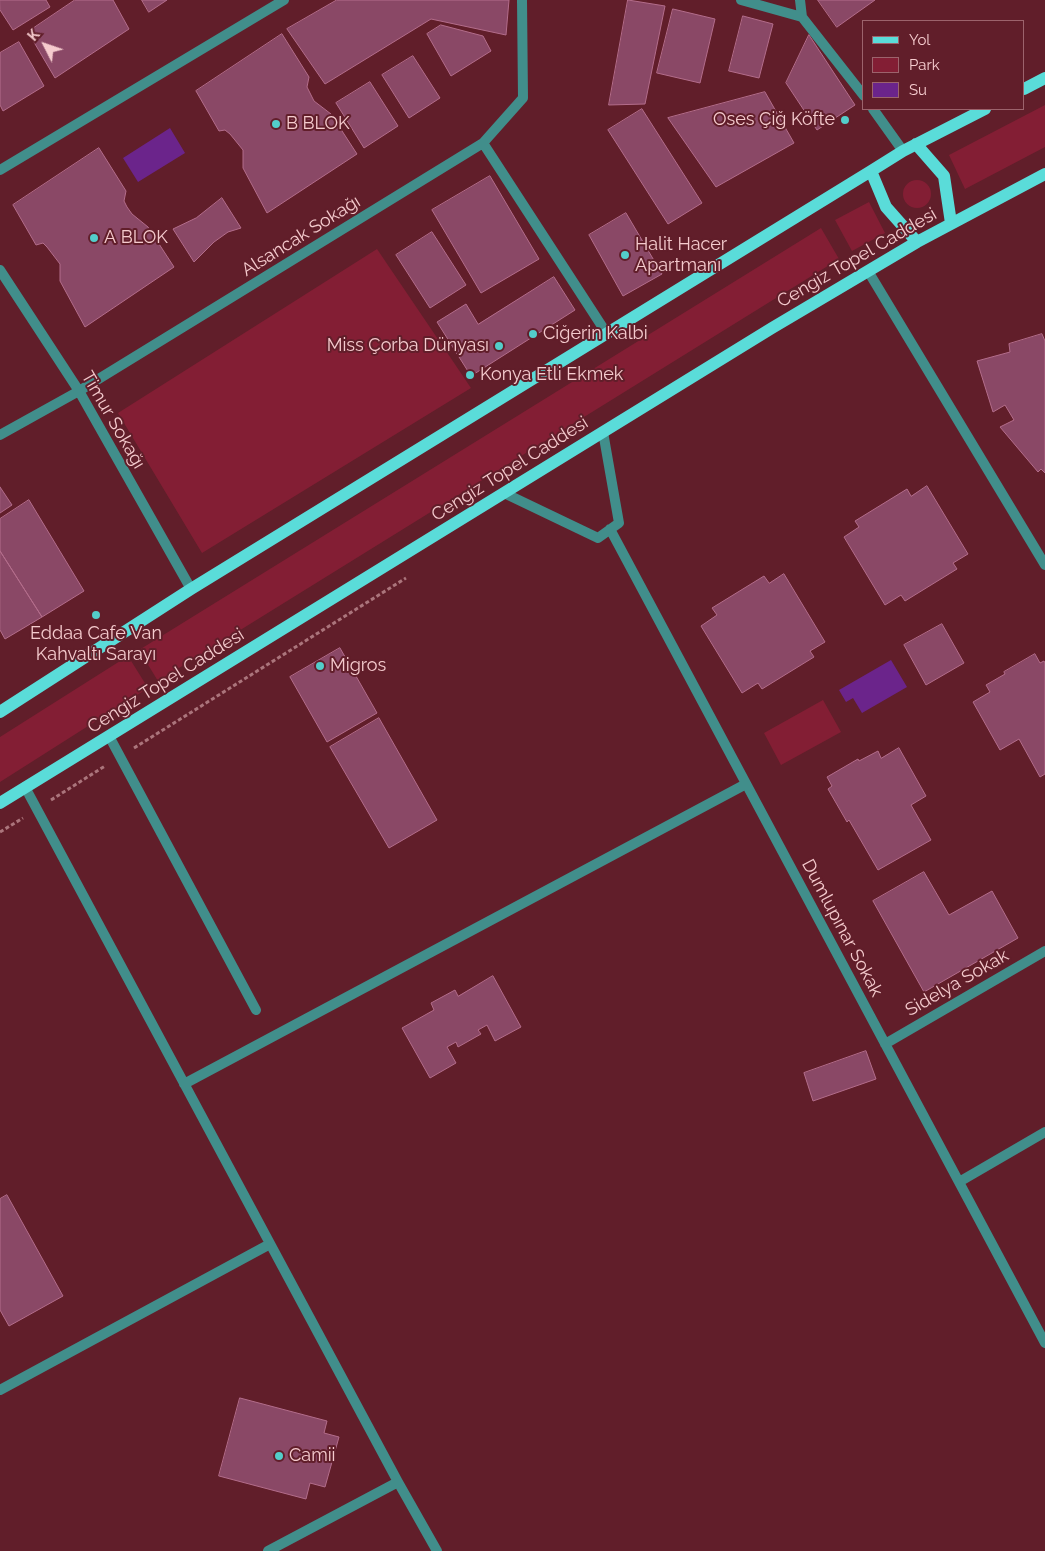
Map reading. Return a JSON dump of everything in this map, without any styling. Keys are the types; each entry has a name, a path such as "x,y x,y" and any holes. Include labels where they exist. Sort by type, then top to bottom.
{"main road":[{"path":"1025,88 1045,78"},
{"path":"0,712 191,589 903,151 983,110"},
{"path":"916,144 944,176 951,223"},
{"path":"871,171 886,207 917,242"},
{"name":"Cengiz Topel Caddesi","path":"0,803 868,271 951,223 1045,174"}],"street":[{"path":"0,170 284,0"},
{"name":"Alsancak Sokağı","path":"0,434 79,392 483,143 523,98 522,0"},
{"path":"740,0 802,17"},
{"path":"800,0 802,17 862,93"},
{"path":"874,110 903,151"},
{"path":"483,143 607,334"},
{"name":"Timur Sokağı","path":"0,270 79,392 191,589"},
{"path":"868,271 1045,566"},
{"path":"504,493 598,538 619,523 603,432"},
{"name":"Dumlupınar Sokak","path":"610,529 1045,1342"},
{"path":"109,736 256,1010"},
{"path":"184,1084 746,784"},
{"path":"25,788 398,1482 437,1551"},
{"name":"Sidelya Sokak","path":"885,1044 1045,950"},
{"path":"959,1182 1045,1132"},
{"path":"0,1390 270,1244"},
{"path":"268,1551 398,1482"}],"green space":[{"path":"1045,105 1045,147 965,189 949,155"},
{"path":"917,180 927,184 931,194 927,204 917,208 907,204 903,194 907,184"},
{"path":"869,202 885,233 852,251 835,220"},
{"path":"821,228 839,259 158,681 139,650"},
{"path":"377,249 471,388 202,553 118,413"},
{"path":"128,656 148,688 0,782 0,737"},
{"path":"823,700 841,732 781,765 764,733"}],"water":[{"path":"170,128 185,153 138,182 123,158"},
{"path":"891,660 907,687 862,713 853,698 846,702 839,690"}],"building":[{"path":"0,0 46,0 50,7 13,30 0,10"},
{"path":"75,0 113,0 129,29 55,78 28,32"},
{"path":"142,0 167,0 149,12"},
{"path":"337,0 509,0 506,35 431,19 325,84 287,29"},
{"path":"628,0 665,6 645,104 609,105"},
{"path":"818,0 875,0 837,27"},
{"path":"673,9 715,19 700,83 657,73"},
{"path":"743,16 773,24 759,78 729,71"},
{"path":"441,25 483,36 491,51 451,76 427,34"},
{"name":"B BLOK","path":"282,34 309,77 307,87 314,101 331,114 357,154 267,213 243,168 243,150 225,130 219,131 196,91"},
{"path":"809,35 855,105 817,130 786,83"},
{"path":"19,42 44,86 3,111 0,105 0,53"},
{"path":"413,56 440,98 409,118 382,75"},
{"path":"370,82 398,126 364,148 336,103"},
{"path":"765,92 794,143 716,187 668,118"},
{"path":"642,109 702,203 668,224 608,130"},
{"name":"A BLOK","path":"99,148 126,191 124,201 127,207 132,214 148,227 174,267 85,327 60,281 60,264 43,243 36,245 13,205"},
{"path":"490,176 539,259 481,293 432,210"},
{"path":"222,198 241,228 228,232 214,242 194,262 173,229 196,218"},
{"name":"Halit Hacer Apartmanı","path":"626,213 662,274 623,296 589,235"},
{"path":"432,232 466,285 430,308 396,255"},
{"path":"554,277 575,310 471,376 437,322 466,304 478,324"},
{"path":"1042,334 1045,341 1045,473 1041,469 1038,472 1000,427 1014,420 1005,405 993,412 977,361 1010,352 1009,344"},
{"path":"927,486 968,554 953,563 957,569 905,601 901,595 885,605 844,537 859,527 855,521 907,489 911,496"},
{"path":"0,487 12,505 0,513"},
{"path":"29,500 84,591 42,617 0,551 0,519"},
{"path":"0,551 42,617 5,639 0,630"},
{"path":"784,574 825,642 810,651 814,657 762,689 758,683 742,693 701,626 717,615 712,608 764,576 769,583"},
{"path":"942,624 964,663 926,685 904,645"},
{"path":"340,648 377,713 327,742 290,677"},
{"path":"1035,654 1040,663 1044,661 1045,663 1045,774 1040,777 1019,739 1000,750 973,702 990,692 986,685"},
{"path":"379,718 437,820 389,848 330,747"},
{"path":"899,748 926,796 911,805 931,840 878,870 849,820 847,822 828,789 832,786 827,777 858,759 859,761 878,751 881,758"},
{"path":"924,872 949,915 992,891 1018,938 924,992 873,901"},
{"path":"493,976 521,1027 495,1041 487,1025 478,1030 481,1034 458,1047 456,1042 447,1047 456,1063 430,1078 402,1028 434,1010 431,1003 455,990 458,996"},
{"path":"866,1051 876,1079 813,1101 804,1073"},
{"path":"7,1195 63,1296 9,1326 0,1310 0,1199"},
{"name":"Camii","path":"240,1398 327,1421 324,1433 339,1437 325,1487 310,1483 306,1499 219,1476"}],"place":[{"name":"Oses Çiğ Köfte","path":"845,120"},
{"name":"B BLOK","path":"276,124"},
{"name":"A BLOK","path":"94,238"},
{"name":"Halit Hacer Apartmanı","path":"625,255"},
{"name":"Ciğerin Kalbi","path":"533,334"},
{"name":"Miss Çorba Dünyası","path":"499,346"},
{"name":"Konya Etli Ekmek","path":"470,375"},
{"name":"Eddaa Cafe Van Kahvaltı Sarayı","path":"96,615"},
{"name":"Migros","path":"320,666"},
{"name":"Camii","path":"279,1456"}]}
